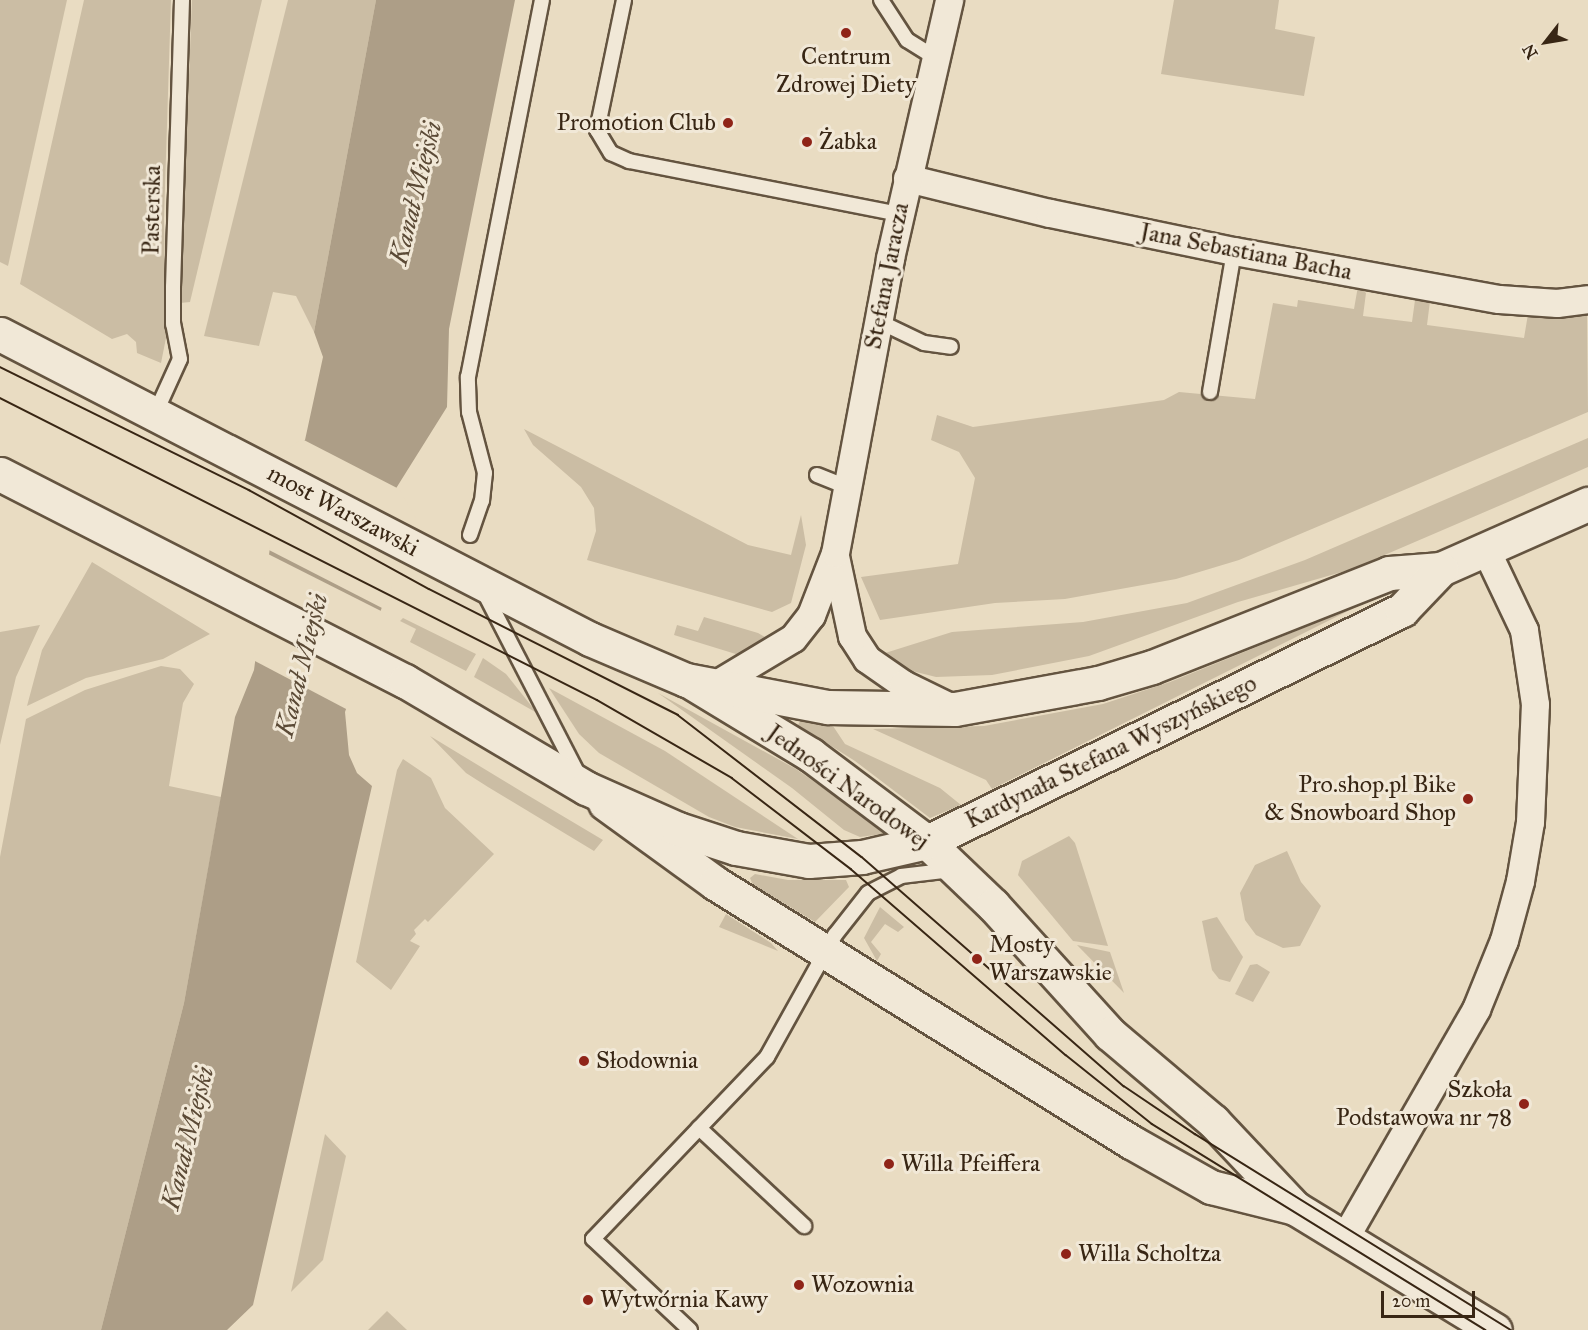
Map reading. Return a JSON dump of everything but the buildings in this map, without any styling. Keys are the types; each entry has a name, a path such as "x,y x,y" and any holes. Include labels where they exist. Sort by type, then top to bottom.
{"main road":[{"name":"most Warszawski","path":"0,334 251,462 435,560"},
{"name":"Jedności Narodowej","path":"0,474 405,681 586,788 698,872 1194,1178 1211,1187 1295,1208 1346,1237 1495,1330"},
{"name":"Kardynała Stefana Wyszyńskiego","path":"700,683 828,707 955,709 1098,683 1152,667 1389,573 1441,569 1588,504"},
{"name":"Jedności Narodowej","path":"435,560 590,639 700,683 811,755 927,842 957,870 1110,1034 1213,1121 1295,1208"},
{"name":"Kardynała Stefana Wyszyńskiego","path":"586,788 678,829 776,857 808,861 862,857 927,842 1402,610 1441,569"}],"street":[{"name":"Stefana Jaracza","path":"700,683 793,638 811,615 835,553 907,178 949,0"},
{"name":"Jana Sebastiana Bacha","path":"907,178 1050,213 1234,251 1499,299 1557,303 1588,299"},
{"path":"1346,1237 1476,1009 1507,929 1530,822 1536,704 1529,660 1524,630 1486,550"},
{"name":"Stefana Jaracza","path":"835,553 852,636 867,659 903,684 955,709"}],"lane":[{"name":"Pasterska","path":"155,414 180,358 173,324 173,287 182,0"},
{"path":"470,536 482,501 485,473 469,412 468,377 542,0"},
{"path":"624,0 597,130 611,153 629,161 900,214"},
{"path":"881,0 907,40 936,58"},
{"path":"1210,392 1234,251"},
{"path":"878,321 924,343 951,347"},
{"path":"817,475 846,487"},
{"path":"478,581 586,788"},
{"path":"690,1330 593,1239 766,1057 850,914 879,884 919,872 957,870"},
{"path":"699,1128 804,1226"}],"shaded area":[{"path":"0,0 67,0 8,266 0,262"},
{"path":"84,0 171,0 164,218 166,338 161,363 137,353 136,342 127,334 112,339 20,284"},
{"path":"192,0 262,0 190,302 180,303"},
{"path":"288,0 376,0 314,332 296,296 273,292 259,346 204,336"},
{"path":"1174,0 1279,0 1275,29 1315,37 1304,96 1161,74"},
{"path":"1358,286 1366,293 1363,316 1412,322 1415,300 1430,301 1427,325 1524,338 1528,314 1587,313 1588,412 1239,560 1176,579 1065,599 995,603 880,620 861,577 958,564 975,478 959,452 931,440 937,415 973,427 1164,400 1179,392 1255,399 1273,303 1297,307 1298,300 1354,309"},
{"path":"524,429 748,545 791,555 801,515 806,545 791,603 772,612 587,560 596,531 594,508 581,487 533,445"},
{"path":"1588,438 1588,467 1508,502 1352,569 1238,602 1089,656 992,675 936,677 904,669 882,654 952,632 1083,622 1187,603 1305,560"},
{"path":"92,562 210,634 163,659 86,678 27,706 42,650"},
{"path":"1360,605 992,789 986,780 873,729 984,726 1103,704 1170,682"},
{"path":"704,617 758,633 770,640 739,655 674,635 677,625 698,631"},
{"path":"403,618 476,654 466,671 410,642 416,629 400,621"},
{"path":"40,625 16,677 0,745 0,632"},
{"path":"483,658 506,674 537,713 474,677"},
{"path":"161,666 180,669 194,684 183,703 169,786 221,797 184,1003 101,1330 0,1330 0,857 26,719 85,690"},
{"path":"549,688 665,751 798,839 735,827 709,817 599,753 579,734"},
{"path":"658,693 796,769 883,830 882,834 860,837 844,830 792,788"},
{"path":"800,721 833,726 845,744 940,788 961,805 930,818 855,761 798,725"},
{"path":"430,736 603,840 594,851 466,773"},
{"path":"403,759 431,778 445,808 494,854 428,922 425,919 414,930 416,934 410,941 420,946 391,990 356,962 397,770"},
{"path":"1069,836 1075,843 1108,946 1073,941 1018,875 1022,861"},
{"path":"1287,851 1301,882 1321,906 1300,946 1283,948 1256,935 1245,920 1240,893 1255,865"},
{"path":"755,874 788,880 846,880 849,887 815,922 753,885 750,878"},
{"path":"880,907 904,927 898,932 885,924 871,942 881,954 877,961 864,938"},
{"path":"726,914 771,943 778,951 719,927"},
{"path":"1217,917 1243,957 1230,982 1219,979 1212,970 1202,921"},
{"path":"1077,945 1110,952 1124,993"},
{"path":"1257,964 1270,972 1253,1002 1235,994 1250,965"},
{"path":"325,1134 346,1156 323,1260 291,1292"},
{"path":"387,1311 407,1330 368,1330"}],"water":[{"name":"Kanał Miejski","path":"376,0 515,0 449,329 447,407 395,490 413,519 345,712 349,755 357,773 372,786 253,1305 227,1330 101,1330 184,1003 235,717 254,670 282,455 305,440 323,357 314,332"}],"pier":[{"path":"302,439 399,489 416,518 384,609 269,550 279,455"},
{"path":"268,554 383,612 348,710 253,660"}],"tram line":[{"path":"0,367 249,490 429,589 678,715 862,857 1124,1086 1195,1134 1511,1330"},
{"path":"0,398 597,700 732,778 851,869 1066,1055 1152,1124 1485,1330"}],"place":[{"name":"Centrum Zdrowej Diety","path":"846,33"},
{"name":"Promotion Club","path":"728,123"},
{"name":"Żabka","path":"807,142"},
{"name":"Pro.shop.pl Bike & Snowboard Shop","path":"1468,799"},
{"name":"Mosty Warszawskie","path":"977,959"},
{"name":"Słodownia","path":"584,1061"},
{"name":"Szkoła Podstawowa nr 78","path":"1524,1104"},
{"name":"Willa Pfeiffera","path":"889,1164"},
{"name":"Willa Scholtza","path":"1066,1254"},
{"name":"Wozownia","path":"799,1285"},
{"name":"Wytwórnia Kawy","path":"588,1300"}]}
